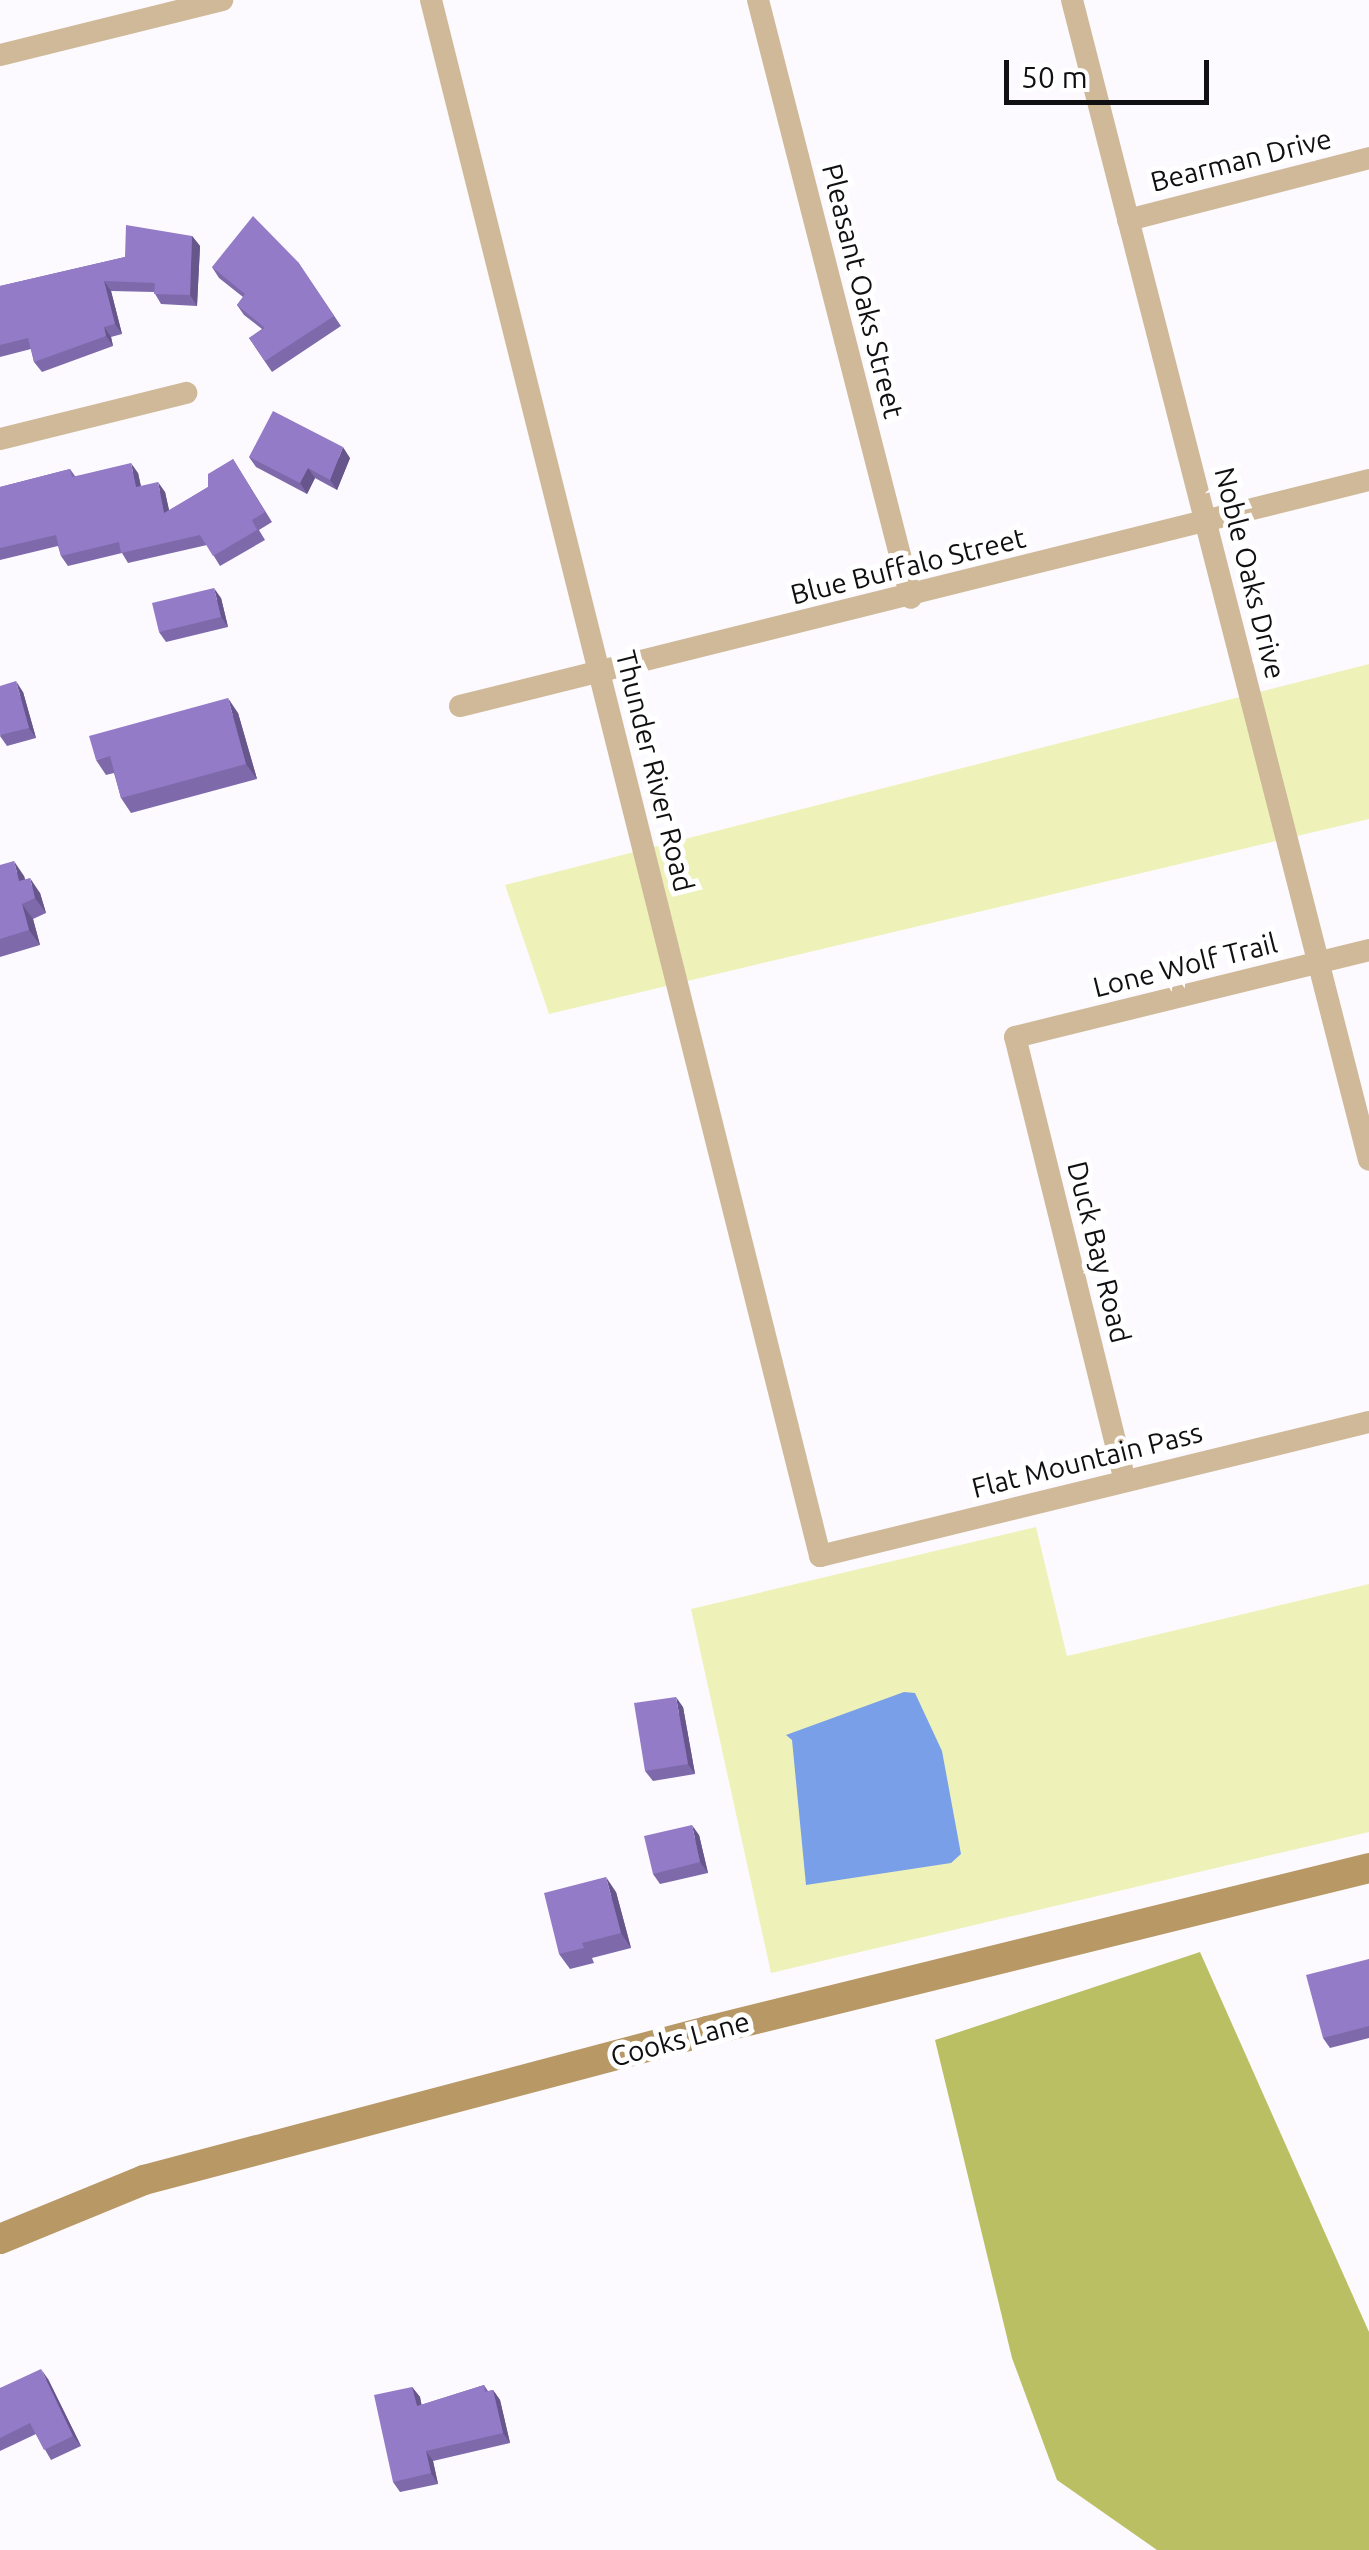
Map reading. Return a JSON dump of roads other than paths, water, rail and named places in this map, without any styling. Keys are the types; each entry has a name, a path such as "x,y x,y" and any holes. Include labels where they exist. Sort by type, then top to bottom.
{"street":[{"path":"0,55 222,0"},
{"name":"Thunder River Road","path":"431,0 820,1556"},
{"name":"Pleasant Oaks Street","path":"758,0 910,598"},
{"name":"Noble Oaks Drive","path":"1072,0 1369,1160"},
{"name":"Bearman Drive","path":"1128,220 1369,158"},
{"path":"0,439 186,394"},
{"name":"Blue Buffalo Street","path":"460,706 910,598 1369,480"},
{"name":"Lone Wolf Trail","path":"1014,1038 1369,950"},
{"name":"Duck Bay Road","path":"1014,1038 1125,1482"},
{"name":"Flat Mountain Pass","path":"820,1556 1369,1422"},
{"name":"Cooks Lane","path":"0,2239 144,2180 706,2031 1369,1868"}],"water":[{"path":"904,1692 915,1693 942,1751 961,1854 951,1863 806,1885 792,1740 786,1735"}]}
